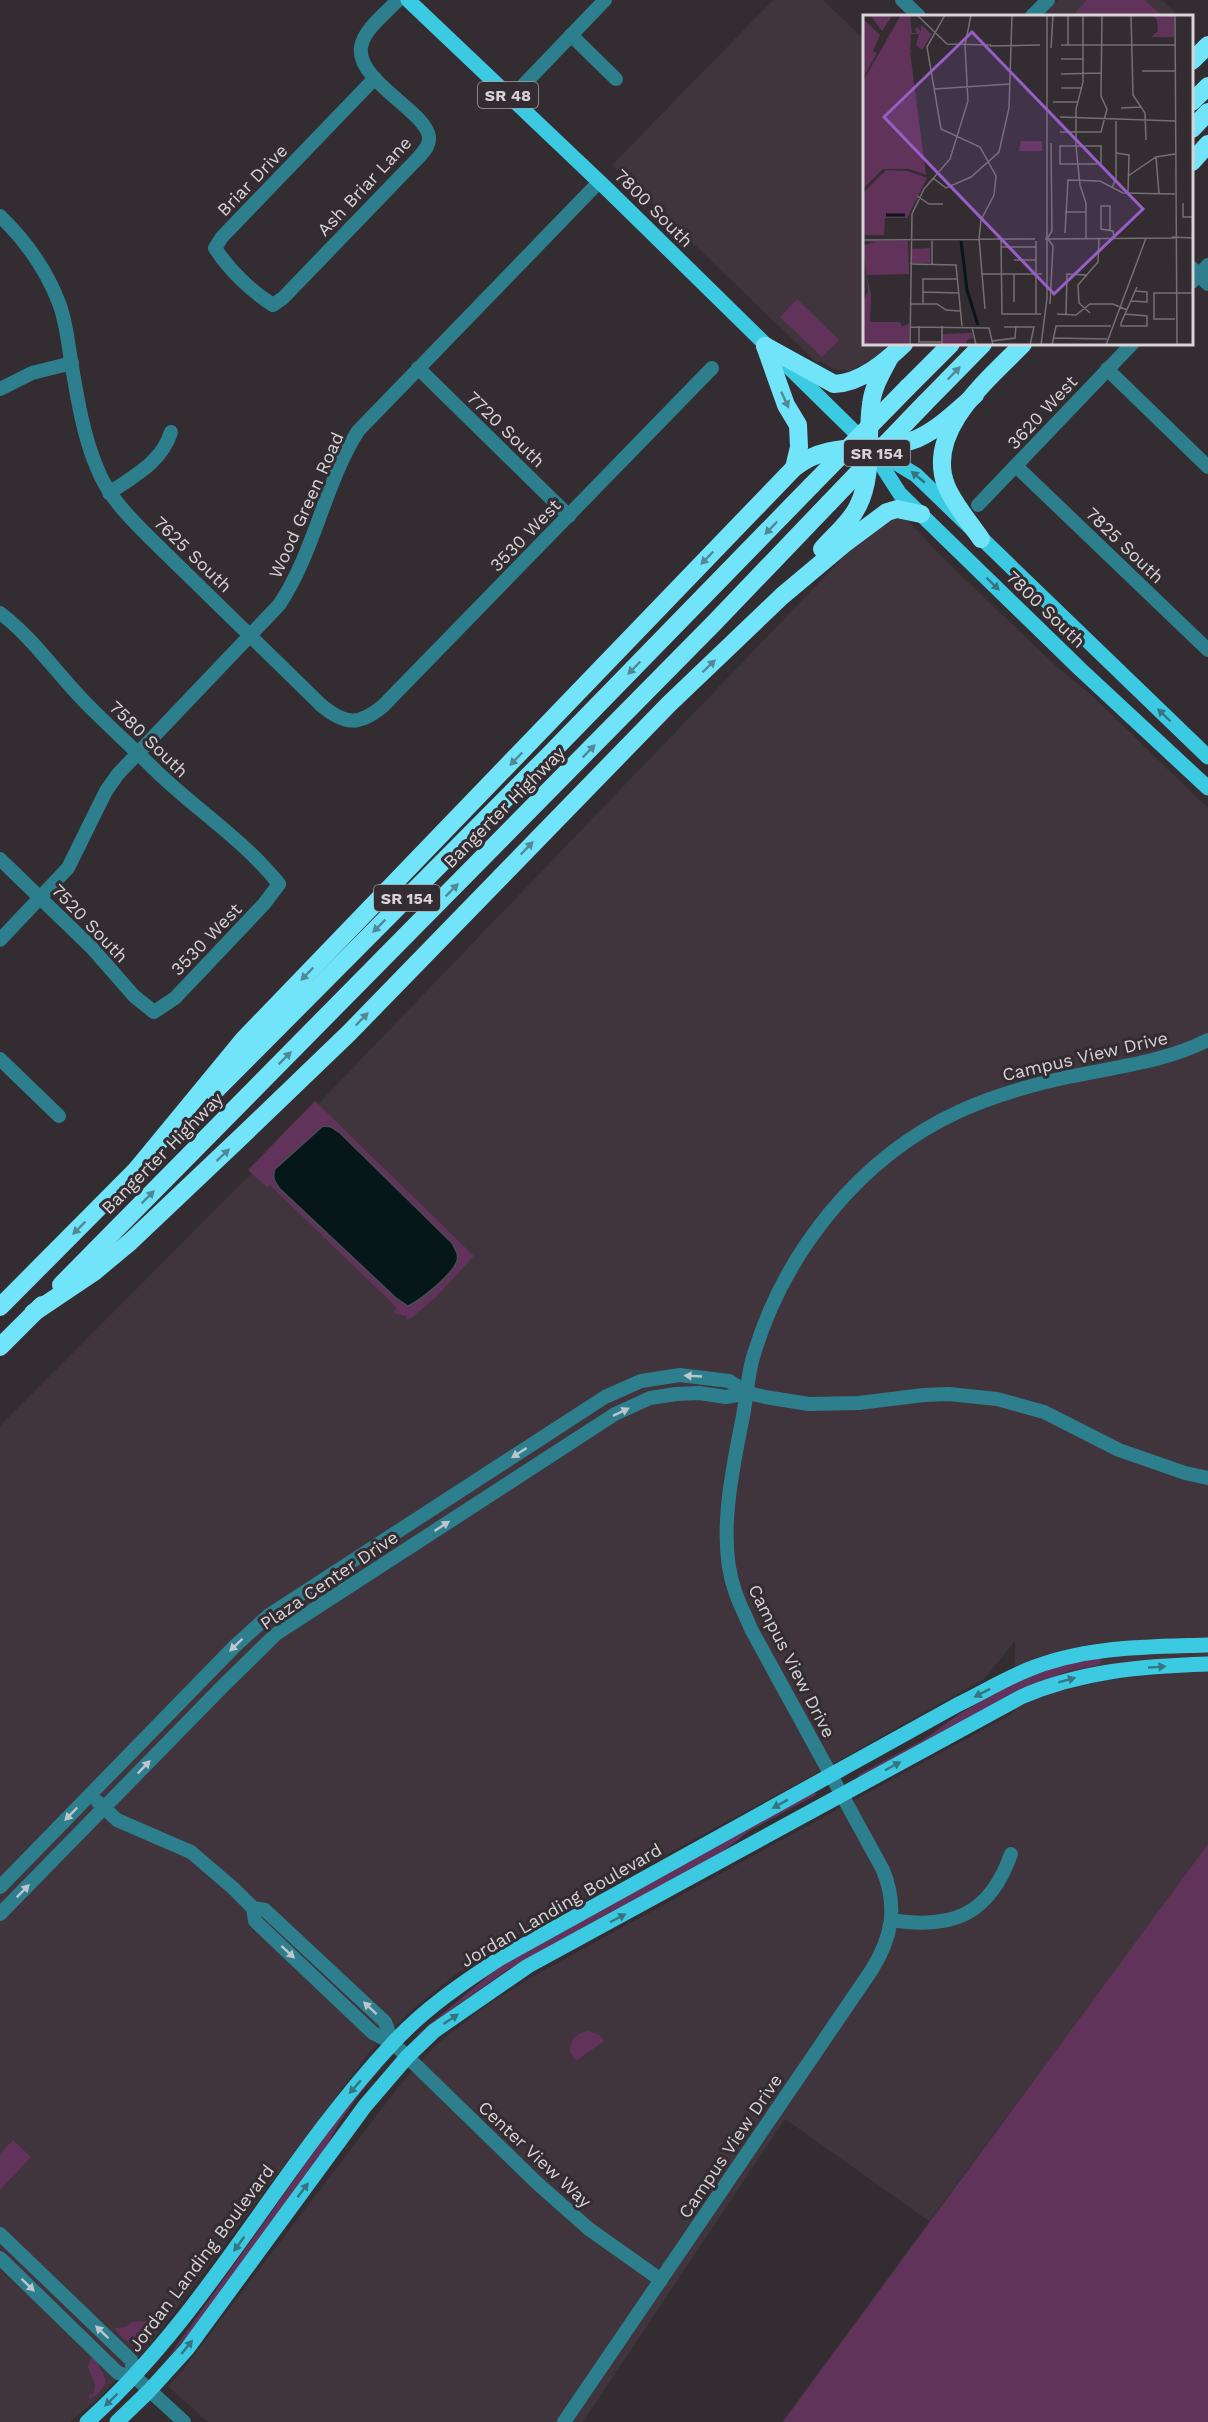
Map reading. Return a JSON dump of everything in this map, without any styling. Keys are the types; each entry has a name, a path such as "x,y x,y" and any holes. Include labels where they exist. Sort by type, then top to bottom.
{"highway":[{"path":"1193,59 1208,45"},
{"path":"1193,100 1208,86"},
{"path":"1193,127 1208,112"},
{"path":"1193,160 1208,144"},
{"path":"765,346 834,384 857,380 903,345"},
{"name":"Bangerter Highway","path":"0,1307 546,758 950,345"},
{"name":"Bangerter Highway","path":"0,1347 659,679 982,345"},
{"path":"981,539 946,487 942,469 942,447 953,422 1022,345"},
{"path":"765,346 786,405 798,425 799,447 794,468"},
{"path":"33,1313 94,1272 130,1242 349,1033 653,721 782,596 845,526 858,506 868,473 871,402 876,385 890,357"},
{"path":"137,1169 244,1039 794,468 804,460 825,451 908,442 927,435 975,395"},
{"path":"782,596 844,544 887,512 897,509 921,514"}],"main road":[{"name":"7800 South","path":"408,0 599,182 870,447 916,475 1207,755"},
{"name":"7800 South","path":"870,447 900,494 1080,669 1208,788"},
{"name":"Jordan Landing Boulevard","path":"87,2422 135,2377 199,2300 342,2102 393,2043 424,2013 499,1959 957,1705 1026,1670 1088,1652 1116,1648 1208,1645"},
{"name":"Jordan Landing Boulevard","path":"117,2422 187,2349 365,2106 407,2057 434,2031 528,1966 1041,1688 1092,1673 1208,1664"}],"street":[{"name":"Ash Briar Lane","path":"273,305 283,298 419,157 427,145 428,134 422,124 375,78 362,58 363,40 398,0"},
{"path":"511,98 605,0"},
{"path":"902,0 918,15"},
{"path":"1033,15 1048,0"},
{"path":"571,35 615,79"},
{"name":"Briar Drive","path":"273,305 261,298 214,248 375,78"},
{"name":"Wood Green Road","path":"0,940 68,868 106,790 279,604 292,585 308,551 344,454 358,430 599,182"},
{"name":"7625 South","path":"0,216 33,253 60,304 86,432 96,468 109,493 126,514 332,714 345,720 358,721"},
{"name":"3620 West","path":"978,505 1131,345"},
{"path":"0,388 32,373 72,363"},
{"name":"7720 South","path":"418,368 569,516"},
{"name":"3530 West","path":"358,721 371,717 383,706 712,368"},
{"path":"1107,369 1208,467"},
{"path":"109,493 157,459 167,446 171,432"},
{"name":"7825 South","path":"1016,466 1208,651"},
{"name":"7580 South","path":"0,613 45,656 82,699 184,798 241,844 279,884"},
{"name":"7520 South","path":"0,859 93,948 134,996 154,1012"},
{"name":"3530 West","path":"154,1012 175,998 264,904 279,884"},
{"name":"Campus View Drive","path":"564,2422 879,1958 887,1942 892,1920 892,1898 887,1879 751,1629 734,1590 727,1557 729,1485 753,1357 775,1299 796,1261 840,1202 868,1173 901,1146 935,1124 998,1095 1046,1082 1165,1057 1208,1040"},
{"path":"0,1059 59,1116"},
{"name":"Plaza Center Drive","path":"0,1887 235,1646 269,1615 605,1397 641,1381 681,1375 729,1381 748,1393 828,1405 932,1394 997,1399 1044,1412 1119,1450 1185,1473 1208,1478"},
{"name":"Plaza Center Drive","path":"0,1914 276,1634 615,1414 650,1398 676,1394 699,1394 726,1398 748,1393"},
{"name":"Center View Way","path":"91,1793 103,1809 117,1820 191,1852 253,1908 255,1921 373,2033 393,2043 545,2191 589,2229 662,2280"},
{"path":"892,1920 933,1923 952,1919 969,1911 994,1890 1002,1879 1011,1854"},
{"path":"0,2234 131,2360 135,2377"},
{"path":"0,2258 118,2373 135,2377 184,2422"}],"shaded area":[{"path":"773,0 823,0 863,38 863,345 888,345 874,358 850,371 832,368 820,361 817,363 612,165"},
{"path":"1058,0 1162,0 1178,15 1043,15"},
{"path":"1087,0 1144,0 1162,15 1073,15"},
{"path":"797,299 839,340 822,357 780,317"},
{"path":"894,515 907,519 941,556 1056,666 1090,694 1208,808 1208,2422 782,2422 1044,2065 929,2221 785,2119 583,2422 208,2422 168,2386 399,2086 433,2048 481,2009 530,1978 1015,1712 1015,1641 984,1679 806,1779 510,1939 453,1976 412,2010 369,2053 146,2349 98,2399 70,2422 0,2422 0,1426 248,1177 860,540"},
{"path":"315,1101 474,1256 436,1297 411,1318 407,1319 406,1316 393,1313 397,1308 270,1185 267,1187 248,1170"},
{"path":"323,1126 331,1127 340,1133 452,1243 455,1249 457,1261 449,1273 428,1293 408,1306 396,1298 275,1182 275,1169"},
{"path":"1100,1657 1099,1665 1068,1671 1027,1688 859,1778 858,1775 923,1740 959,1714 1018,1680 1080,1659"},
{"path":"814,1791 816,1795 749,1831 717,1856 506,1971 453,2008 420,2036 418,2034 500,1966"},
{"path":"1208,1844 1208,2422 783,2422"},
{"path":"588,2031 600,2035 604,2041 576,2061 570,2052 571,2044 577,2035"},
{"path":"380,2066 381,2068 339,2123 322,2155 198,2324 167,2359 338,2118"},
{"path":"13,2140 31,2157 0,2190 0,2154"},
{"path":"152,2321 158,2324 154,2333 150,2340 139,2345 126,2341 114,2328 126,2327 131,2322"},
{"path":"91,2358 94,2358 103,2373 106,2383 99,2393 89,2400 89,2395 94,2393 95,2384 88,2367"}]}
